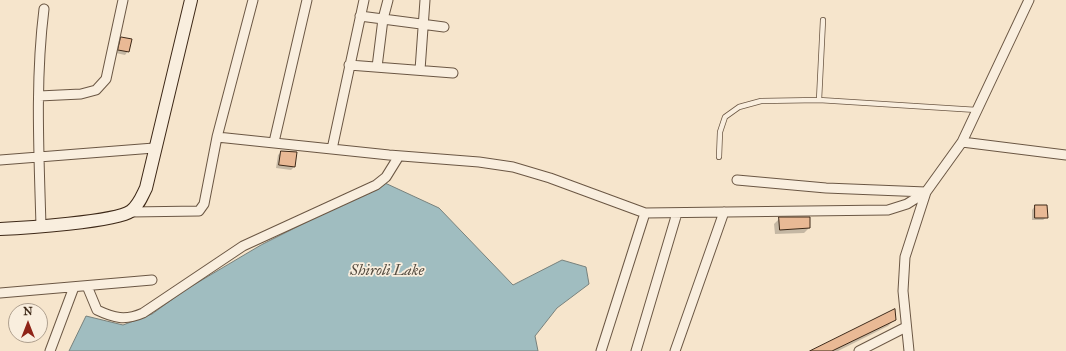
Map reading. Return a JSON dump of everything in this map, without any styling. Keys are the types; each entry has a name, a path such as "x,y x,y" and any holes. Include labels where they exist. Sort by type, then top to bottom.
{"street":[{"path":"39,96 81,94 96,90 106,79 123,0"},
{"path":"131,212 140,202 146,188 154,148 191,0"},
{"path":"0,229 41,226 116,217 131,212 199,211 204,204 217,137 253,0"},
{"path":"274,142 308,0"},
{"path":"332,149 364,0"},
{"path":"377,66 383,19 388,0"},
{"path":"420,70 425,0"},
{"path":"909,351 903,291 904,257 926,192 962,142 1029,0"},
{"path":"41,226 39,48 44,9"},
{"path":"360,16 444,27"},
{"path":"350,66 377,66 453,72"},
{"path":"217,137 399,156 480,162 513,167 550,178 645,213 888,210 907,204 926,192"},
{"path":"962,142 1066,155"},
{"path":"0,160 154,148"},
{"path":"87,286 97,310 112,317 132,318 143,313 243,246 376,185 386,177 399,156"},
{"path":"737,180 826,188 926,192"},
{"path":"675,351 724,212"},
{"path":"601,351 645,213"},
{"path":"636,351 677,213"},
{"path":"0,293 152,280"},
{"path":"50,351 74,287"},
{"path":"859,351 906,327"}],"lane":[{"path":"819,100 823,20"},
{"path":"718,157 720,132 726,117 739,107 762,101 819,100 977,110"}],"water":[{"name":"Shiroli Lake","path":"385,183 439,208 513,285 562,260 586,267 589,284 557,308 535,336 538,351 69,351 86,316 123,325 152,314 185,290 261,245"}],"building":[{"path":"121,37 132,39 129,52 118,50"},
{"path":"281,151 297,152 295,167 279,165"},
{"path":"1035,205 1047,205 1048,218 1035,218"},
{"path":"779,217 810,217 810,228 780,230"},
{"path":"895,309 896,320 832,351 810,351"}]}
